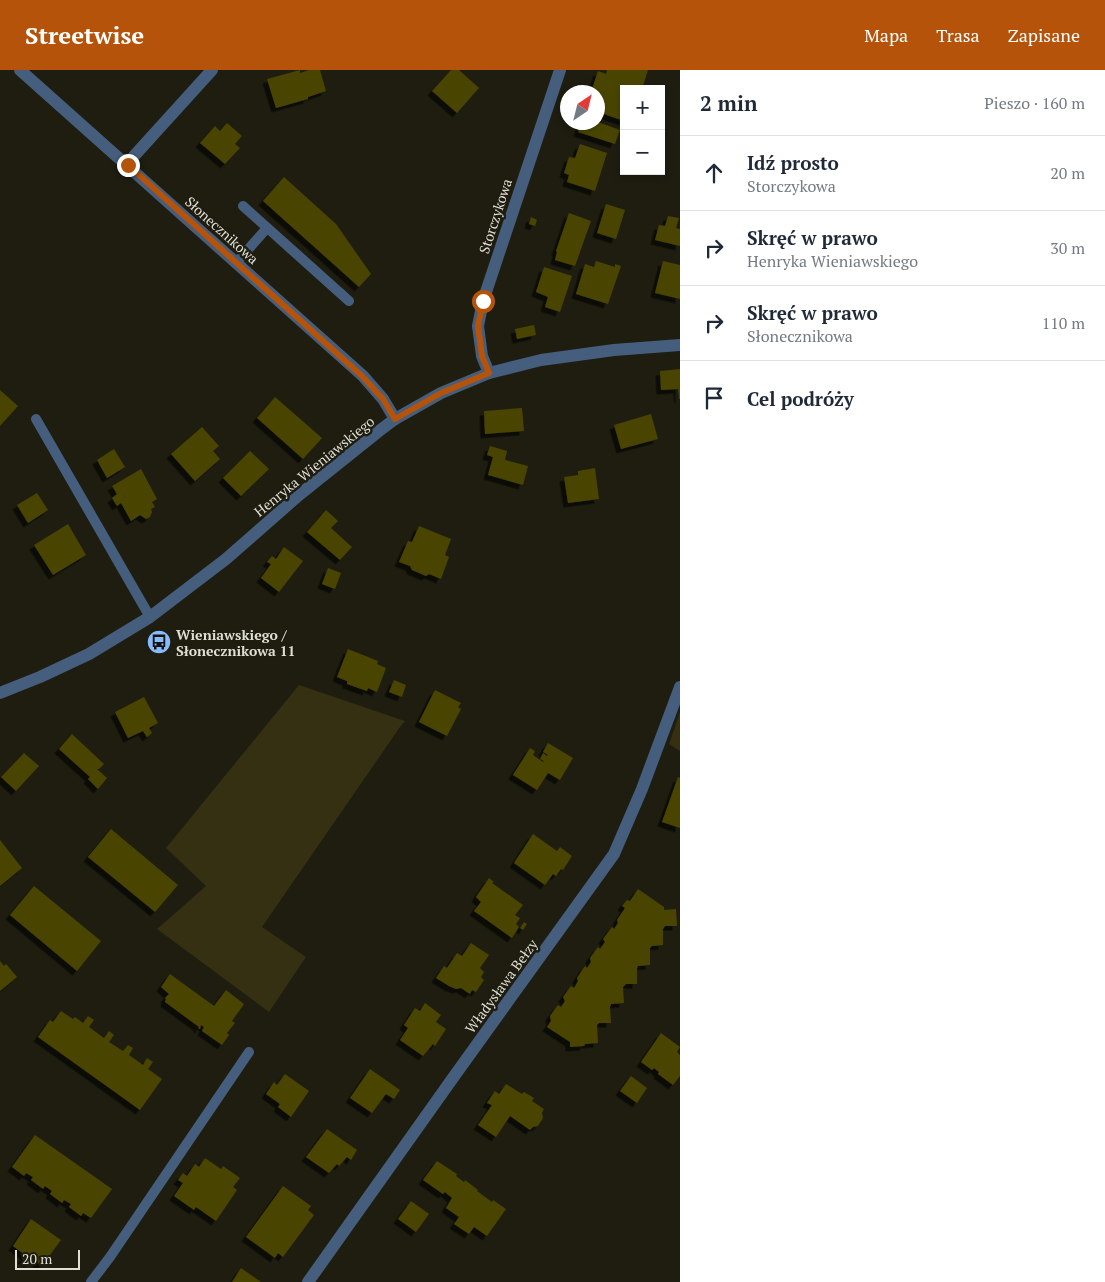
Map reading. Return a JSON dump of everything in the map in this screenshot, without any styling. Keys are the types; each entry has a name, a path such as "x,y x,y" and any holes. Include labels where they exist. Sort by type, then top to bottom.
{"street":[{"name":"Słonecznikowa","path":"20,70 368,381 383,399 395,419"},
{"path":"128,165 212,70"},
{"name":"Storczykowa","path":"489,373 482,356 478,326 483,301 560,70"},
{"name":"Henryka Wieniawskiego","path":"0,693 89,654 150,617 226,559 299,495 395,419 441,393 489,373 541,360 614,350 680,345"},
{"name":"Władysława Bełzy","path":"308,1282 614,854 642,789 680,686"}],"lane":[{"path":"243,206 350,301"},
{"path":"236,263 267,228"},
{"path":"36,419 150,617"},
{"path":"91,1282 110,1257 249,1052"}],"shaded area":[{"path":"299,685 405,721 262,927 306,957 269,1012 157,929 206,886 166,848"},
{"path":"680,712 680,751 669,744"}],"building":[{"path":"300,70 300,73 309,70 320,70 326,91 308,97 308,99 276,108 267,79"},
{"path":"451,70 459,70 479,88 457,113 432,91"},
{"path":"607,70 648,70 643,85 620,85 620,120 605,114 605,85 593,85 598,71 606,74"},
{"path":"227,123 242,136 235,144 240,148 225,164 200,143 215,126 220,131"},
{"path":"605,125 620,130 615,144 578,132 579,130 605,130"},
{"path":"580,144 607,153 595,191 567,182 569,175 564,173 569,157 575,158"},
{"path":"284,177 336,224 371,274 359,287 263,201"},
{"path":"606,204 625,210 616,239 597,233"},
{"path":"569,213 591,221 575,266 555,260 556,251"},
{"path":"668,216 679,218 676,228 680,229 680,246 655,240 659,225 665,226"},
{"path":"531,217 537,220 535,226 529,224"},
{"path":"596,261 615,267 615,264 621,266 608,304 576,294 585,264 594,267"},
{"path":"663,261 680,265 680,299 655,293"},
{"path":"544,267 572,276 560,312 545,307 548,297 536,292"},
{"path":"534,325 536,335 517,339 515,329"},
{"path":"680,369 679,399 678,389 661,390 660,371"},
{"path":"0,390 18,406 0,426"},
{"path":"275,397 322,438 303,459 257,418"},
{"path":"522,408 524,431 485,434 484,411"},
{"path":"651,414 658,439 621,449 614,425"},
{"path":"202,427 219,446 213,451 220,459 195,481 171,454"},
{"path":"490,446 507,451 505,460 528,466 523,485 488,475 493,457 487,455"},
{"path":"114,449 125,467 107,478 97,460"},
{"path":"250,451 269,469 241,496 223,478"},
{"path":"595,468 599,499 568,503 564,477 578,475 578,471"},
{"path":"141,469 157,499 152,502 155,507 151,509 150,517 146,519 140,515 131,521 121,503 117,506 112,498 117,494 112,486"},
{"path":"37,493 48,510 28,523 17,505"},
{"path":"326,510 338,521 331,528 352,547 340,560 307,532"},
{"path":"68,524 86,555 53,575 34,545"},
{"path":"419,526 451,539 445,555 449,557 441,579 429,574 426,576 412,570 410,566 399,562 408,541 412,542"},
{"path":"284,547 303,561 279,592 261,578 271,564 267,562 272,556 276,559"},
{"path":"328,568 341,573 335,589 322,584"},
{"path":"348,649 378,661 377,664 386,668 377,692 368,688 367,691 347,684 347,681 337,677"},
{"path":"394,680 406,685 402,697 389,692"},
{"path":"435,690 461,703 458,707 461,709 447,736 419,722"},
{"path":"144,697 158,723 149,728 152,733 147,737 143,731 128,738 115,712"},
{"path":"72,734 104,764 97,769 107,778 98,789 88,779 90,777 59,749"},
{"path":"548,743 573,758 560,780 548,773 537,790 513,775 530,748 535,751 533,755 543,762 540,759 543,753 548,755 543,752"},
{"path":"24,753 39,766 16,791 1,777"},
{"path":"678,777 680,778 680,828 662,822"},
{"path":"111,829 178,885 155,912 88,857"},
{"path":"533,834 557,851 560,847 572,856 563,870 561,869 556,876 553,874 545,885 514,863"},
{"path":"0,840 22,868 0,886"},
{"path":"489,878 494,882 492,883 523,905 515,915 520,918 516,924 519,927 512,938 474,911 481,902 476,897"},
{"path":"34,886 101,941 77,971 10,915"},
{"path":"638,889 664,907 664,910 676,909 677,926 665,926 663,929 663,945 650,948 650,965 638,966 637,968 637,984 626,984 623,987 624,1003 611,1004 611,1023 599,1023 597,1025 598,1043 570,1047 570,1042 547,1027 551,1021 550,1016 558,1005 561,1007 565,1001 563,997 571,986 574,988 578,981 577,978 585,966 587,968 591,962 590,958 598,947 600,949 605,942 603,939 612,927 614,929 618,923 617,920 625,908 622,906 627,900 630,901"},
{"path":"524,922 527,924 523,930 520,928"},
{"path":"471,943 489,955 480,968 484,972 481,977 484,980 476,992 472,990 470,994 461,988 456,989 449,986 436,978 444,966 447,968 457,953 462,956"},
{"path":"0,961 4,966 6,964 17,977 0,991"},
{"path":"170,974 214,1006 226,990 244,1004 232,1021 235,1023 227,1033 229,1035 222,1045 202,1031 204,1027 201,1025 200,1029 198,1028 165,1002 165,998 169,994 161,987"},
{"path":"425,1003 441,1015 436,1022 446,1029 435,1046 433,1044 423,1056 400,1040 408,1028 404,1025 415,1008 420,1011"},
{"path":"61,1011 83,1023 88,1016 94,1020 89,1027 104,1038 109,1031 114,1035 109,1042 123,1051 128,1045 133,1048 129,1055 143,1065 147,1058 153,1062 148,1069 162,1079 140,1110 38,1037 50,1020 53,1022"},
{"path":"661,1033 680,1047 677,1052 680,1055 680,1076 673,1085 658,1074 659,1072 654,1068 652,1070 641,1062"},
{"path":"370,1069 400,1090 394,1099 386,1094 372,1113 350,1098"},
{"path":"285,1074 309,1091 291,1117 278,1107 280,1104 266,1094 274,1082 277,1085"},
{"path":"631,1076 647,1088 637,1103 620,1091"},
{"path":"506,1084 522,1094 524,1092 534,1098 532,1101 544,1109 542,1113 543,1118 538,1126 530,1130 510,1116 496,1137 478,1125 492,1105 487,1103 495,1091 499,1094"},
{"path":"327,1129 357,1150 351,1160 347,1157 329,1173 306,1157"},
{"path":"35,1135 112,1189 91,1218 83,1213 81,1216 69,1207 71,1204 64,1200 62,1203 50,1194 52,1191 45,1186 43,1189 31,1180 33,1177 26,1173 24,1176 12,1167"},
{"path":"205,1158 221,1169 223,1166 240,1178 233,1187 237,1190 216,1221 196,1207 194,1210 174,1196 183,1183 178,1180 183,1173 187,1176 195,1164 199,1167"},
{"path":"437,1161 457,1174 456,1176 464,1182 465,1180 492,1202 493,1200 506,1209 487,1236 474,1227 469,1234 454,1224 459,1217 446,1208 452,1198 423,1180"},
{"path":"283,1186 311,1206 308,1210 314,1215 283,1257 278,1253 275,1258 246,1237"},
{"path":"411,1201 429,1214 416,1232 398,1219"},
{"path":"31,1219 61,1240 42,1266 32,1259 29,1263 22,1259 25,1255 13,1246"},
{"path":"241,1268 261,1282 232,1282"}],"place":[{"name":"Wieniawskiego / Słonecznikowa 11","path":"159,642"}],"route":[{"path":"128,165 368,381 383,399 395,419 441,393 489,373 479,342 478,326 483,301"}]}
